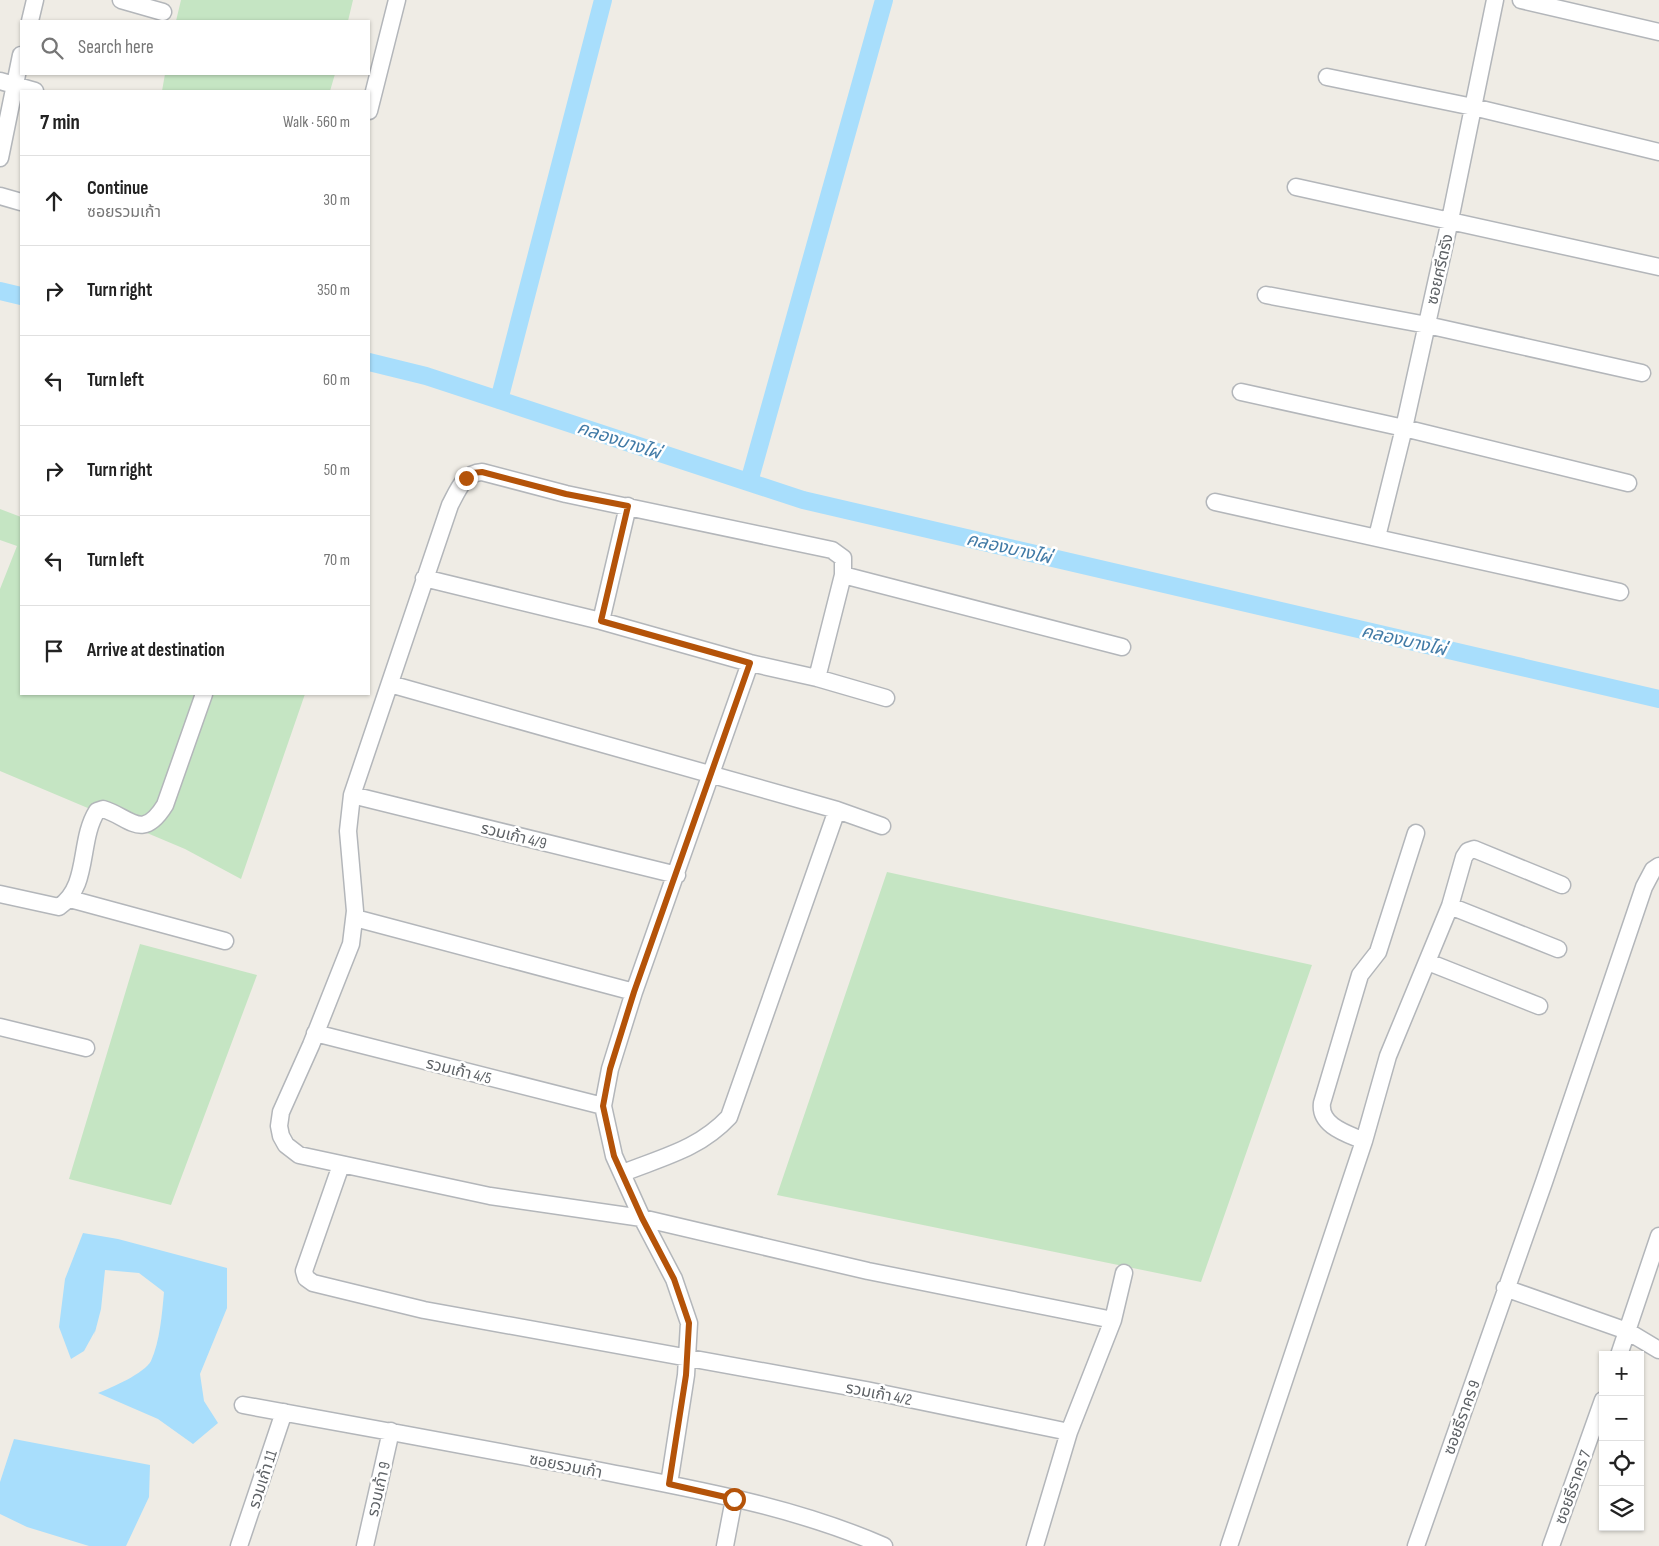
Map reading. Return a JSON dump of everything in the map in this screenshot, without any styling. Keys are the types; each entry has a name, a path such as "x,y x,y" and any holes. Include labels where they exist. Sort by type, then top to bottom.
{"street":[{"path":"30,20 35,0"},
{"path":"120,0 163,12"},
{"path":"370,107 397,0"},
{"name":"ซอยศรีตรัง","path":"1377,537 1427,326 1495,0"},
{"path":"1521,0 1659,32"},
{"path":"0,158 7,83 20,57"},
{"path":"1327,77 1473,107 1659,152"},
{"path":"7,83 32,90"},
{"path":"1296,187 1659,267"},
{"path":"0,196 20,202"},
{"path":"1266,295 1427,326 1642,373"},
{"path":"1240,392 1404,428 1628,483"},
{"path":"817,678 843,575 843,558 832,550 566,494 482,472 472,473 466,478 450,505 352,795 348,831 355,918 351,944 281,1112 279,1126 286,1145 299,1155 341,1166 490,1196 642,1218 868,1272 1113,1320"},
{"path":"1215,502 1620,592"},
{"path":"601,621 628,506"},
{"path":"843,575 1122,647"},
{"path":"424,578 601,621 750,663 817,678 886,698"},
{"path":"669,1484 688,1358 689,1323 687,1311 674,1279 642,1218 614,1156 603,1106 610,1069 634,992 677,875 750,663"},
{"path":"390,684 837,810 882,826"},
{"path":"0,894 59,907 70,899 78,882 87,830 97,812 103,809 112,812 127,823 140,825 159,816 165,805 204,695"},
{"name":"รวมเก้า 4/9","path":"352,795 677,875"},
{"path":"623,1173 698,1144 716,1131 729,1116 837,810"},
{"path":"1364,1141 1338,1130 1327,1121 1322,1112 1322,1103 1360,975 1378,952 1416,833"},
{"path":"1229,1546 1364,1141 1388,1056 1450,906 1464,857 1472,849 1562,885"},
{"name":"ซอยธีราคร 9","path":"1416,1546 1644,887 1653,870 1659,866"},
{"path":"70,899 225,941"},
{"path":"1450,906 1558,949"},
{"path":"355,918 634,992"},
{"path":"1428,962 1539,1006"},
{"path":"0,1027 86,1048"},
{"name":"รวมเก้า 4/5","path":"315,1033 603,1106"},
{"name":"รวมเก้า 4/2","path":"341,1166 304,1271 306,1278 313,1283 424,1310 866,1390 1069,1432"},
{"path":"1620,1351 1659,1236"},
{"path":"1035,1546 1069,1432 1113,1320 1124,1273"},
{"path":"1505,1288 1627,1331 1659,1350"},
{"name":"ซอยรวมเก้า","path":"243,1405 669,1484 823,1521 855,1539 884,1546"},
{"name":"ซอยธีราคร 7","path":"1551,1546 1599,1411"},
{"name":"รวมเก้า 11","path":"239,1546 284,1412"},
{"name":"รวมเก้า 9","path":"364,1546 391,1431"},
{"path":"725,1546 734,1499"}],"green space":[{"path":"181,0 353,0 348,20 176,20"},
{"path":"165,75 335,75 330,90 162,90"},
{"path":"0,509 20,517 20,695 305,695 241,879 185,849 0,771 0,589 17,546 0,540"},
{"path":"887,872 1312,965 1201,1282 777,1195"},
{"path":"140,944 257,975 171,1205 69,1179"}],"water":[{"path":"83,1233 118,1239 227,1268 227,1308 200,1374 204,1401 218,1423 193,1444 158,1419 98,1393 127,1380 148,1366 157,1345 164,1292 139,1273 105,1270 101,1309 94,1336 95,1331 84,1351 71,1359 59,1327 65,1279"},
{"path":"14,1439 150,1465 149,1497 126,1546 89,1546 27,1527 0,1514 0,1482"}],"waterway":[{"path":"499,400 603,0"},
{"path":"749,482 884,0"},
{"name":"คลองบางไผ่","path":"0,291 20,296"},
{"name":"คลองบางไผ่","path":"370,362 426,376 803,500 1659,699"}],"route":[{"path":"466,478 472,473 482,472 566,494 628,506 601,621 750,663 677,875 634,992 610,1069 603,1106 608,1137 614,1156 642,1218 674,1279 687,1311 689,1347 669,1484 734,1499"}]}
